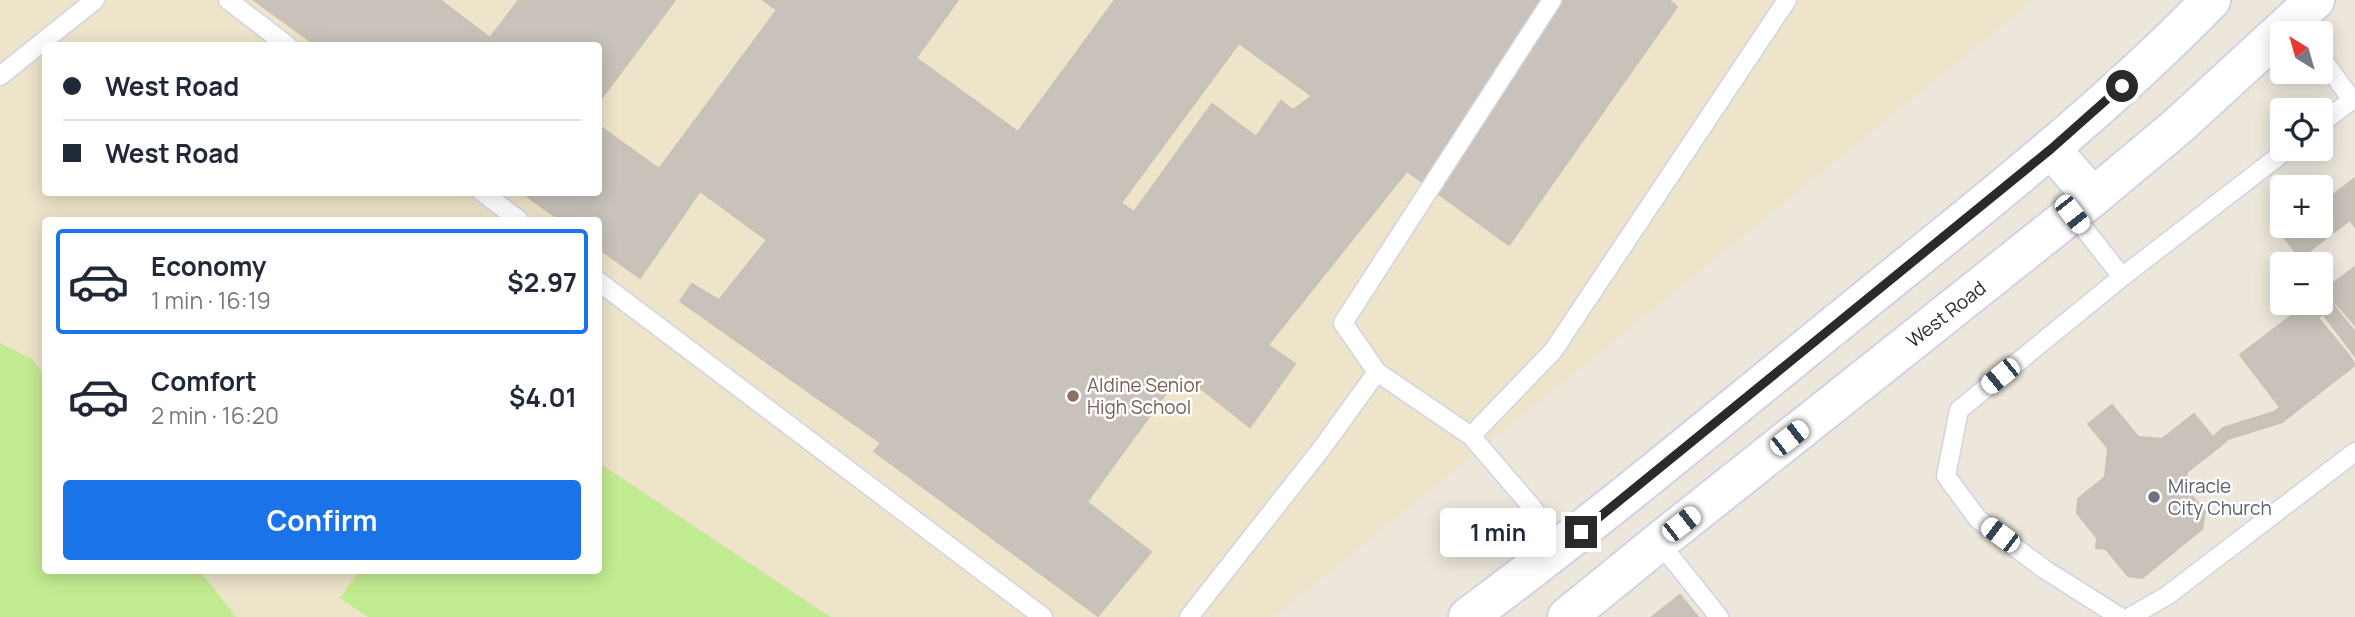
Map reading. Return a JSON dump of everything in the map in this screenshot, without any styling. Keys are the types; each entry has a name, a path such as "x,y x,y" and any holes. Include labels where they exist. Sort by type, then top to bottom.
{"main road":[{"path":"1468,617 1559,550 2051,149 2158,54 2211,0"},
{"name":"West Road","path":"1567,617 2083,205 2301,19"},
{"path":"2051,149 2083,205"},
{"path":"1559,550 1597,594"}],"lane":[{"path":"42,42 95,0"},
{"path":"228,0 283,42"},
{"path":"1552,0 1343,323 1377,372 1471,436 1532,508 1559,550"},
{"path":"1471,436 1553,351 1787,0"},
{"path":"0,76 42,42"},
{"path":"2333,74 2352,100 2333,114"},
{"path":"2120,617 2045,569 1978,519 1946,476 1959,410 2122,277 2272,161"},
{"path":"487,196 515,217"},
{"path":"2083,205 2122,277"},
{"path":"602,284 1043,617"},
{"path":"1189,617 1322,448 1377,372"},
{"path":"2130,617 2168,595 2355,452"},
{"path":"1659,542 1719,617"}],"shaded area":[{"name":"Aldine Senior High School","path":"0,0 2034,0 1274,617 0,617"}],"green space":[{"path":"0,343 32,359 42,372 42,574 202,574 236,617 0,617"},
{"path":"602,465 830,617 368,617 340,598 357,574 602,574"}],"building":[{"path":"254,0 277,0 335,42 312,42"},
{"path":"277,0 440,0 490,38 519,0 675,0 602,98 602,42 335,42"},
{"path":"763,0 958,0 916,58 1018,132 1115,0 1669,0 1677,7 1509,245 1407,171 1268,345 1295,364 1250,427 1181,373 1087,502 1151,552 1098,616 874,451 881,443 680,301 692,284 719,300 767,240 700,191 640,278 602,251 602,217 556,217 527,196 602,196 602,128 659,169 777,10","holes":["1239,43 1312,96 1293,110 1281,101 1256,137 1212,104 1134,212 1121,203"]},
{"path":"2355,178 2355,227 2350,220 2333,233 2333,195"},
{"path":"2285,238 2326,238 2308,252 2295,252"},
{"path":"2355,267 2355,325 2336,303 2333,306 2333,283"},
{"path":"2333,307 2355,332 2355,356 2324,315 2333,315"},
{"path":"2292,315 2322,315 2318,318 2348,354 2280,407 2240,355"},
{"path":"2348,354 2355,365 2282,422 2228,439 2220,446 2213,437 2223,428 2274,412"},
{"path":"2112,405 2138,437 2162,439 2194,414 2220,446 2187,472 2185,488 2205,511 2202,529 2142,578 2128,576 2106,549 2096,548 2097,538 2077,513 2078,499 2105,477 2108,448 2088,424"},
{"path":"1680,595 1698,617 1652,617"}],"place":[{"name":"Aldine Senior High School","path":"1073,396"},
{"name":"Miracle City Church","path":"2154,497"}],"route":[{"path":"1581,532 2051,149 2122,86"}]}
